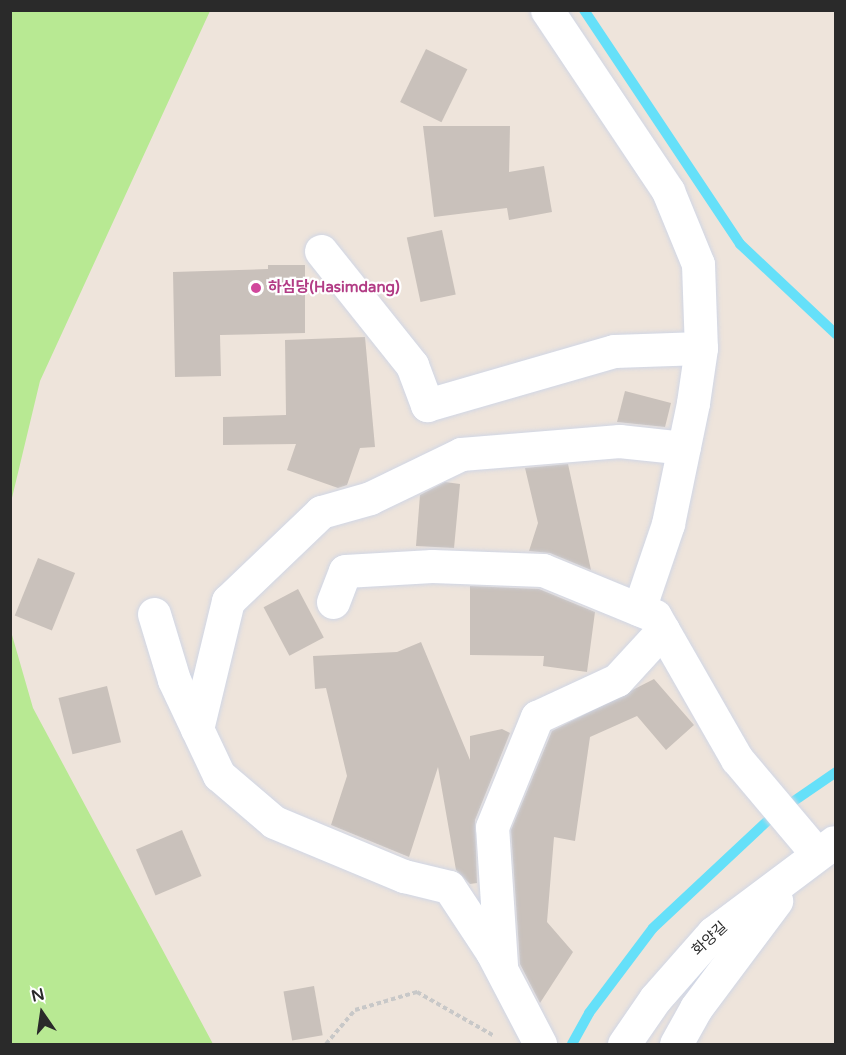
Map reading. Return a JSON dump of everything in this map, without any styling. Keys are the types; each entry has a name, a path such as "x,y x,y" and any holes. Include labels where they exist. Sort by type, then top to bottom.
{"street":[{"path":"501,970 492,827 537,717 617,680 651,620 684,448 700,348 698,264 668,191 547,10"},
{"path":"321,251 412,365 426,405 614,351 700,348"},
{"path":"197,729 228,601 321,512 370,498 460,454 619,441 684,448"},
{"path":"333,602 345,571 432,566 543,570 651,620 752,776 791,823 826,847"},
{"path":"154,614 174,680 219,775 274,822 404,876 449,887 501,970 540,1044"},
{"name":"화양길","path":"624,1044 661,991 713,933 826,847"},
{"name":"화양길","path":"676,1044 760,919 826,847"}],"path":[{"path":"326,1044 355,1010 417,992 499,1038"}],"green space":[{"path":"11,10 210,11 40,381 11,502"},
{"path":"10,628 33,708 213,1044 11,1044"}],"building":[{"path":"426,49 467,69 441,122 400,102"},
{"path":"423,126 510,126 509,172 544,166 552,212 509,220 507,208 434,217"},
{"path":"442,230 456,295 421,302 407,237"},
{"path":"268,265 305,265 305,333 220,335 221,376 175,377 173,272 268,269"},
{"path":"365,337 375,447 360,448 347,485 338,488 287,470 296,444 223,445 223,417 286,415 285,340"},
{"path":"625,391 671,403 665,427 617,422"},
{"path":"568,464 591,570 550,553 529,551 538,523 525,468"},
{"path":"445,482 460,484 454,548 416,546 420,495"},
{"path":"38,558 75,573 52,630 15,615"},
{"path":"470,586 539,589 595,612 587,672 543,666 544,656 470,655"},
{"path":"298,589 324,638 289,656 264,607"},
{"path":"421,642 470,760 470,736 502,729 510,733 475,820 477,883 470,884 456,870 438,767 409,857 331,825 347,776 326,688 315,689 313,656 397,652"},
{"path":"654,679 694,725 666,750 637,716 590,737 575,841 554,837 547,922 573,952 540,1003 520,964 511,830 552,731"},
{"path":"107,686 121,742 73,754 58,698"},
{"path":"182,830 202,876 156,896 136,850"},
{"path":"314,986 323,1035 292,1041 283,991"}],"waterway":[{"path":"584,10 740,244 836,334"},
{"path":"572,1044 589,1013 653,928 775,814 836,772"}],"place":[{"name":"하심당(Hasimdang)","path":"256,288"}]}
